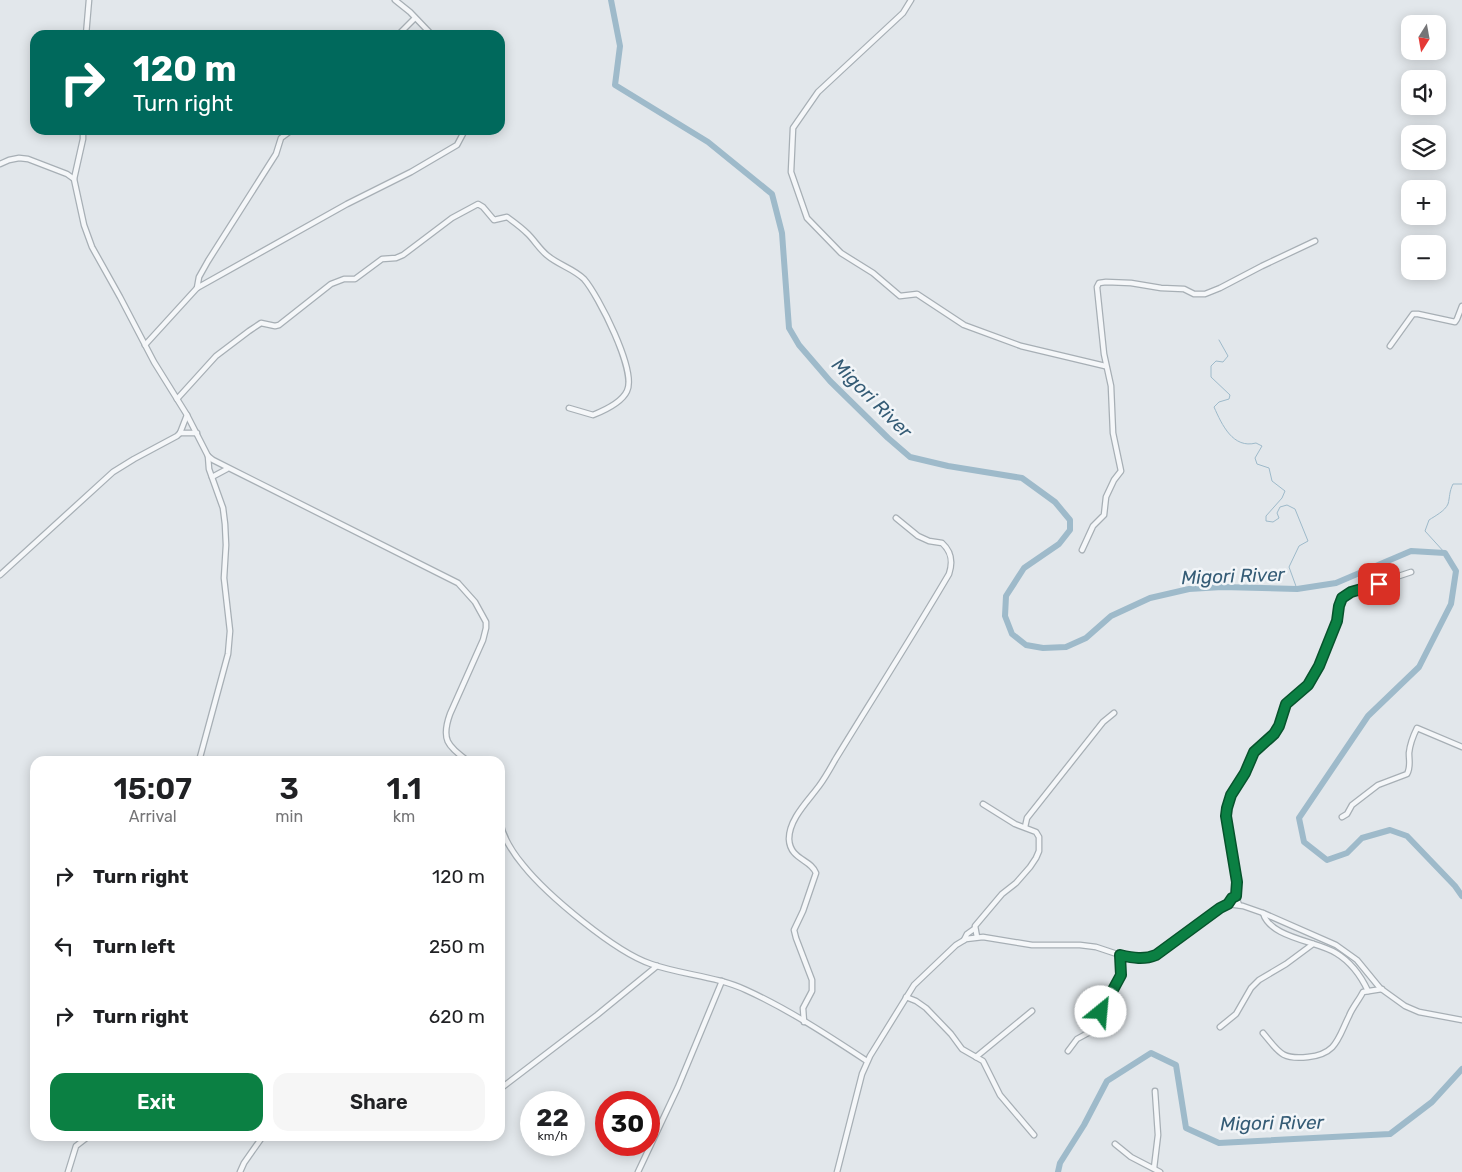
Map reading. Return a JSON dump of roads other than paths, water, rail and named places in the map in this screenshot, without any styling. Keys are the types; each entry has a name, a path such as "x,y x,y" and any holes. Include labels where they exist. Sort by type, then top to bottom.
{"street":[{"path":"86,30 89,0"},
{"path":"395,0 427,30"},
{"path":"911,0 903,12 818,92 793,128 791,172 807,218 841,253 873,273 900,296 917,294 964,325 1021,346 1106,366"},
{"path":"403,30 415,18"},
{"path":"83,135 74,179 84,225 92,247 145,345 197,432 208,456 209,468 222,508 226,529 224,578 230,631 228,654 200,756"},
{"path":"197,288 208,261 276,154 281,139 286,135"},
{"path":"145,345 197,288 332,212 410,172 457,144 462,135"},
{"path":"0,164 19,158 28,159 67,174 74,179"},
{"path":"177,400 216,356 254,327 261,323 279,325 332,284 344,279 355,279 376,262 385,258 398,257 452,218 479,204 494,220 507,217 524,230 549,257 580,275 587,282 617,339 628,378 627,392 616,402 593,415 569,408"},
{"path":"1082,550 1093,526 1104,515 1106,497 1114,480 1121,471 1113,433 1111,386 1106,366 1097,287 1100,282 1131,283 1161,288 1184,289 1196,294 1204,294 1315,241"},
{"path":"1390,346 1413,314 1453,322 1457,320 1462,306"},
{"path":"0,574 113,472 134,459 167,443 180,433 187,415"},
{"path":"180,433 197,432"},
{"path":"208,456 217,464 444,574 464,588 484,616 486,628 483,640 447,724 446,736 452,749 461,756"},
{"path":"212,477 227,469"},
{"path":"804,1022 803,1008 812,991 812,980 794,930 803,911 816,873 813,867 798,858 791,846 789,837 791,828 898,660 949,574 952,565 952,556 942,543 929,541 918,536 896,518"},
{"path":"1239,905 1236,896 1237,882 1226,812 1234,790 1245,773 1254,752 1270,738 1279,726 1286,704 1310,682 1323,657 1337,621 1342,598 1351,592 1411,572"},
{"path":"1025,827 1027,818 1067,766 1103,722 1114,713"},
{"path":"1342,817 1347,814 1355,802 1378,785 1407,774 1412,740 1417,728 1462,747"},
{"path":"964,940 967,934 974,929 1002,894 1016,883 1036,858 1038,851 1038,835 1025,827 1015,824 984,804"},
{"path":"505,839 522,864 556,897 617,946 639,960 722,981 761,997 867,1061"},
{"path":"837,1172 867,1061 919,979 964,940 977,937 1032,945 1080,944 1120,955 1137,958 1151,957 1228,904 1236,896"},
{"path":"1228,904 1239,905 1263,913 1336,945 1357,960 1382,989 1405,1006 1419,1012 1462,1020"},
{"path":"1263,913 1266,920 1272,926 1290,936 1334,952 1346,960 1360,975 1368,991"},
{"path":"974,929 977,937"},
{"path":"1220,1027 1236,1014 1251,988 1261,977 1286,964 1313,944"},
{"path":"1068,1051 1077,1039 1101,1026 1102,1011 1121,975 1120,955"},
{"path":"505,1085 657,966"},
{"path":"638,1172 678,1087 722,981"},
{"path":"1263,1033 1276,1048 1290,1058 1324,1054 1337,1042 1349,1014 1363,992 1382,989"},
{"path":"906,997 926,1008 951,1034 962,1049 980,1058 986,1064 1000,1095 1034,1135"},
{"path":"976,1057 1032,1011"},
{"path":"1154,1168 1158,1135 1155,1091"},
{"path":"68,1172 76,1146 82,1141"},
{"path":"240,1172 244,1162 259,1141"},
{"path":"1115,1144 1127,1154 1160,1172"}],"waterway":[{"name":"Migori River","path":"611,0 620,46 615,85 708,142 772,194 782,233 789,328 799,345 830,381 910,457 948,466 1022,478 1055,502 1070,520 1070,530 1059,544 1024,568 1006,596 1005,616 1012,634 1026,645 1043,648 1066,647 1086,638 1111,616 1150,598 1189,589 1222,587 1297,589 1336,583 1411,551 1445,553 1456,571 1451,604 1419,667 1368,716 1299,818 1304,842 1327,860 1347,853 1362,838 1390,830 1407,836 1455,886 1462,896"},
{"path":"1219,340 1228,356 1223,362 1216,361 1211,366 1211,377 1230,395 1229,399 1219,402 1214,407 1225,428 1235,439 1248,444 1256,443 1262,446 1255,458 1257,464 1269,468 1272,481 1285,491 1282,498 1266,516 1266,521 1273,522 1279,518 1277,513 1280,507 1287,505 1295,509 1308,541 1299,546 1289,567 1297,589"},
{"path":"1445,553 1425,531 1429,520 1447,507 1453,484 1462,484"},
{"name":"Migori River","path":"1058,1172 1060,1163 1084,1125 1107,1081 1151,1053 1176,1065 1186,1128 1219,1143 1390,1134 1432,1102 1462,1069"}]}
